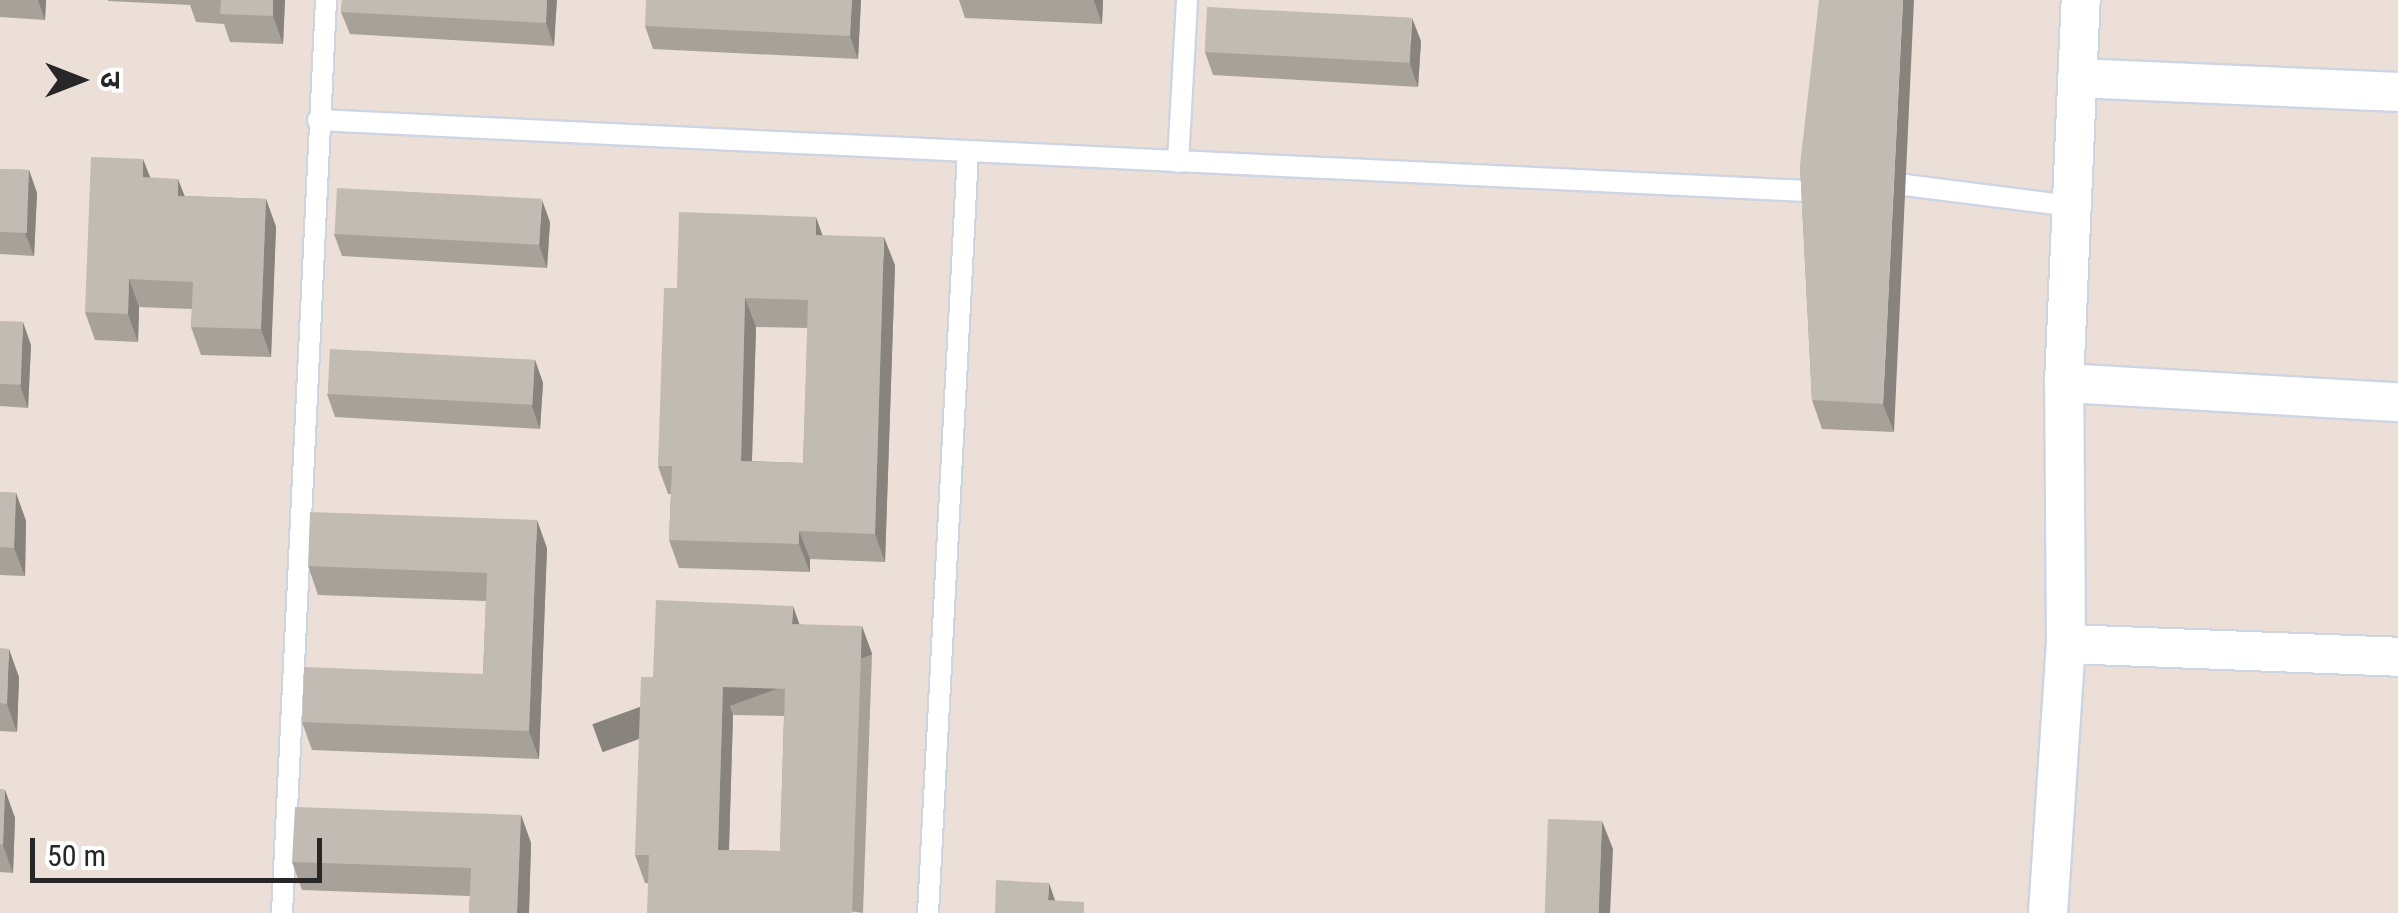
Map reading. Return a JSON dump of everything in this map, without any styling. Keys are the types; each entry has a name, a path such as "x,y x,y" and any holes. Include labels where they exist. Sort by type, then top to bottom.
{"street":[{"path":"2048,913 2066,644 2064,383 2081,0"},
{"path":"2078,78 2398,92"},
{"path":"2064,383 2398,402"},
{"path":"2066,644 2398,657"}],"lane":[{"path":"282,913 326,0"},
{"path":"1178,162 1186,0"},
{"path":"318,120 1810,194 1905,185 2072,206"},
{"path":"928,913 968,152"}],"building":[{"path":"221,0 273,0 273,16 220,14"},
{"path":"342,0 547,0 546,23 341,12"},
{"path":"646,0 852,0 850,36 645,26"},
{"path":"1819,0 1903,0 1883,404 1812,400 1800,165"},
{"path":"1207,7 1412,18 1409,63 1205,52"},
{"path":"91,157 143,159 143,177 178,179 178,196 266,199 261,329 191,327 193,282 129,279 128,314 85,312"},
{"path":"0,169 29,170 27,233 0,232"},
{"path":"337,188 542,199 539,245 335,234"},
{"path":"679,212 816,217 816,235 884,237 875,534 799,531 799,544 669,540 672,466 658,466 664,288 677,288","holes":["745,298 808,300 803,463 741,461"]},
{"path":"0,321 23,322 21,385 0,384"},
{"path":"330,349 535,360 532,405 328,394"},
{"path":"0,492 16,493 14,548 0,547"},
{"path":"310,512 537,520 529,731 302,722 304,667 483,674 487,573 308,566"},
{"path":"656,600 793,606 792,624 862,626 852,913 647,913 649,855 635,855 641,677 653,677","holes":["723,687 785,689 780,851 718,850"]},
{"path":"0,648 9,649 7,704 0,703"},
{"path":"0,789 5,790 3,845 0,844"},
{"path":"295,807 521,815 517,913 469,913 471,868 292,862"},
{"path":"1548,819 1602,821 1599,913 1545,913"},
{"path":"996,880 1049,883 1048,900 1084,902 1084,913 995,913"}]}
